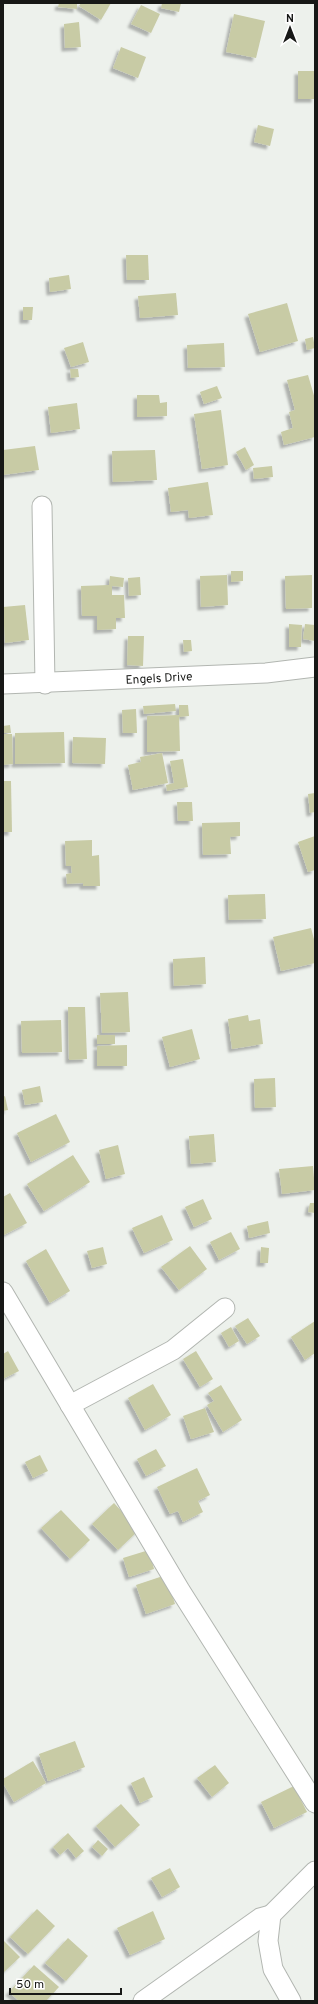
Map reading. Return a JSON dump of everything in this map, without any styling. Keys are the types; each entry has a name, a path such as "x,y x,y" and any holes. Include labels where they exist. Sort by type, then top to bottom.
{"street":[{"path":"42,506 45,684"},
{"name":"Engels Drive","path":"3,684 45,684 266,673 315,667"},
{"path":"3,1292 180,1590 315,1803"},
{"path":"70,1405 173,1350 225,1308"},
{"path":"143,2001 260,1918 271,1915 315,1871"},
{"path":"271,1915 268,1941 273,1969 291,2001"}],"building":[{"path":"59,3 77,3 77,9 58,7"},
{"path":"81,3 111,3 101,20 79,6"},
{"path":"162,3 181,3 179,12 161,8"},
{"path":"141,5 160,14 151,33 131,24"},
{"path":"234,14 265,21 256,58 226,52"},
{"path":"79,22 81,47 65,48 64,24"},
{"path":"121,47 146,57 138,78 113,68"},
{"path":"298,71 315,71 315,99 298,99"},
{"path":"258,125 274,129 270,146 254,142"},
{"path":"126,255 148,255 149,280 127,280"},
{"path":"69,275 71,289 50,292 49,278"},
{"path":"176,293 178,315 140,318 138,296"},
{"path":"287,303 298,341 260,352 248,314"},
{"path":"23,307 33,307 32,320 23,320"},
{"path":"313,337 315,348 307,350 305,339"},
{"path":"83,342 89,362 71,367 64,348"},
{"path":"224,343 225,367 188,368 187,345"},
{"path":"70,369 78,369 79,377 71,378"},
{"path":"308,375 315,399 315,437 284,445 281,432 293,428 289,412 295,410 287,380"},
{"path":"217,386 222,398 204,404 200,392"},
{"path":"137,395 159,395 160,403 167,402 167,416 137,417"},
{"path":"77,403 80,429 51,433 48,407"},
{"path":"221,410 228,465 202,469 194,414"},
{"path":"35,446 39,470 3,475 3,450"},
{"path":"245,447 254,465 246,470 236,452"},
{"path":"155,450 157,480 113,482 112,451"},
{"path":"272,466 273,477 254,479 253,468"},
{"path":"208,482 213,515 189,518 188,510 171,512 168,488"},
{"path":"231,571 243,571 243,581 231,582"},
{"path":"227,575 228,605 201,607 200,576"},
{"path":"312,575 312,608 286,609 285,576"},
{"path":"110,576 124,578 123,587 112,586 112,595 124,595 125,618 116,618 116,629 97,630 97,616 82,616 81,586 109,585"},
{"path":"140,577 141,595 129,596 128,578"},
{"path":"25,605 29,640 5,643 3,607"},
{"path":"289,624 302,625 301,647 289,647"},
{"path":"305,624 315,625 315,641 303,639"},
{"path":"128,636 144,636 143,666 127,665"},
{"path":"183,640 191,640 192,651 184,652"},
{"path":"175,704 176,711 144,714 143,706"},
{"path":"179,705 188,705 189,716 179,717"},
{"path":"136,709 137,733 123,733 122,710"},
{"path":"179,715 180,751 147,752 147,716"},
{"path":"10,725 11,733 3,733 3,726"},
{"path":"64,732 65,763 15,764 15,733"},
{"path":"3,734 12,734 13,764 3,765"},
{"path":"73,737 106,738 105,764 72,763"},
{"path":"162,753 168,783 133,790 128,765 141,762 140,757"},
{"path":"183,759 188,787 167,791 166,785 174,783 170,761"},
{"path":"3,781 11,781 12,832 3,832"},
{"path":"315,793 315,812 310,813 308,794"},
{"path":"177,802 192,802 193,821 178,821"},
{"path":"240,822 240,836 230,837 231,854 203,855 202,823"},
{"path":"315,836 315,870 308,872 298,842"},
{"path":"92,840 92,856 99,855 100,886 83,886 83,883 67,884 66,874 72,873 71,866 66,866 65,841"},
{"path":"265,894 266,919 229,920 228,895"},
{"path":"311,928 315,943 315,963 281,971 273,937"},
{"path":"205,957 206,984 174,986 173,959"},
{"path":"128,992 130,1032 102,1033 100,993"},
{"path":"68,1007 85,1007 87,1059 69,1060"},
{"path":"248,1015 249,1021 260,1019 263,1044 232,1049 228,1019"},
{"path":"61,1020 62,1052 22,1053 21,1021"},
{"path":"192,1029 200,1059 170,1067 162,1037"},
{"path":"97,1035 115,1035 115,1044 97,1044"},
{"path":"127,1045 127,1066 97,1066 97,1046"},
{"path":"275,1078 276,1107 255,1108 254,1079"},
{"path":"40,1086 43,1102 25,1105 22,1090"},
{"path":"5,1096 8,1110 3,1111 3,1097"},
{"path":"56,1114 70,1142 31,1162 17,1133"},
{"path":"214,1134 216,1162 191,1164 189,1136"},
{"path":"118,1145 125,1174 106,1179 99,1150"},
{"path":"73,1155 90,1182 44,1211 27,1184"},
{"path":"313,1166 315,1190 282,1194 279,1169"},
{"path":"10,1193 27,1223 4,1235 3,1197"},
{"path":"203,1199 212,1219 194,1227 185,1207"},
{"path":"310,1203 315,1203 315,1213 308,1212"},
{"path":"162,1215 173,1240 144,1253 132,1228"},
{"path":"268,1221 270,1233 249,1238 247,1226"},
{"path":"231,1232 240,1249 219,1260 210,1242"},
{"path":"190,1246 207,1269 179,1290 161,1267"},
{"path":"103,1247 107,1264 92,1268 87,1251"},
{"path":"261,1247 269,1248 268,1263 260,1263"},
{"path":"46,1249 70,1291 50,1303 26,1261"},
{"path":"248,1318 260,1336 247,1344 235,1326"},
{"path":"315,1321 315,1353 305,1360 291,1337"},
{"path":"231,1327 239,1341 229,1347 221,1333"},
{"path":"8,1351 19,1371 3,1379 3,1354"},
{"path":"196,1351 213,1379 200,1387 183,1359"},
{"path":"153,1384 171,1415 145,1430 128,1398"},
{"path":"221,1385 242,1420 223,1432 207,1405 214,1401 208,1393"},
{"path":"205,1408 214,1432 191,1439 183,1416"},
{"path":"156,1449 166,1466 146,1476 137,1459"},
{"path":"40,1455 48,1471 33,1478 25,1462"},
{"path":"197,1468 210,1495 198,1501 203,1512 183,1522 178,1511 170,1514 157,1487"},
{"path":"114,1503 139,1530 118,1550 92,1524"},
{"path":"61,1510 90,1540 70,1559 41,1528"},
{"path":"149,1550 154,1569 129,1577 123,1558"},
{"path":"166,1575 175,1604 146,1614 136,1585"},
{"path":"75,1741 85,1767 48,1781 39,1754"},
{"path":"33,1761 46,1783 14,1802 3,1783 3,1779"},
{"path":"215,1765 229,1783 212,1797 197,1778"},
{"path":"144,1777 153,1797 140,1803 131,1783"},
{"path":"294,1786 307,1812 274,1828 261,1802"},
{"path":"121,1804 140,1825 115,1847 96,1826"},
{"path":"68,1833 84,1851 76,1858 68,1848 60,1855 53,1847"},
{"path":"98,1840 108,1849 102,1856 92,1847"},
{"path":"170,1868 180,1887 162,1897 151,1878"},
{"path":"37,1909 55,1926 28,1954 10,1937"},
{"path":"153,1911 165,1939 130,1955 117,1928"},
{"path":"68,1938 88,1956 66,1981 45,1963"},
{"path":"3,1940 20,1957 3,1973"},
{"path":"34,1965 59,1987 46,2001 19,2001 9,1992"}]}
